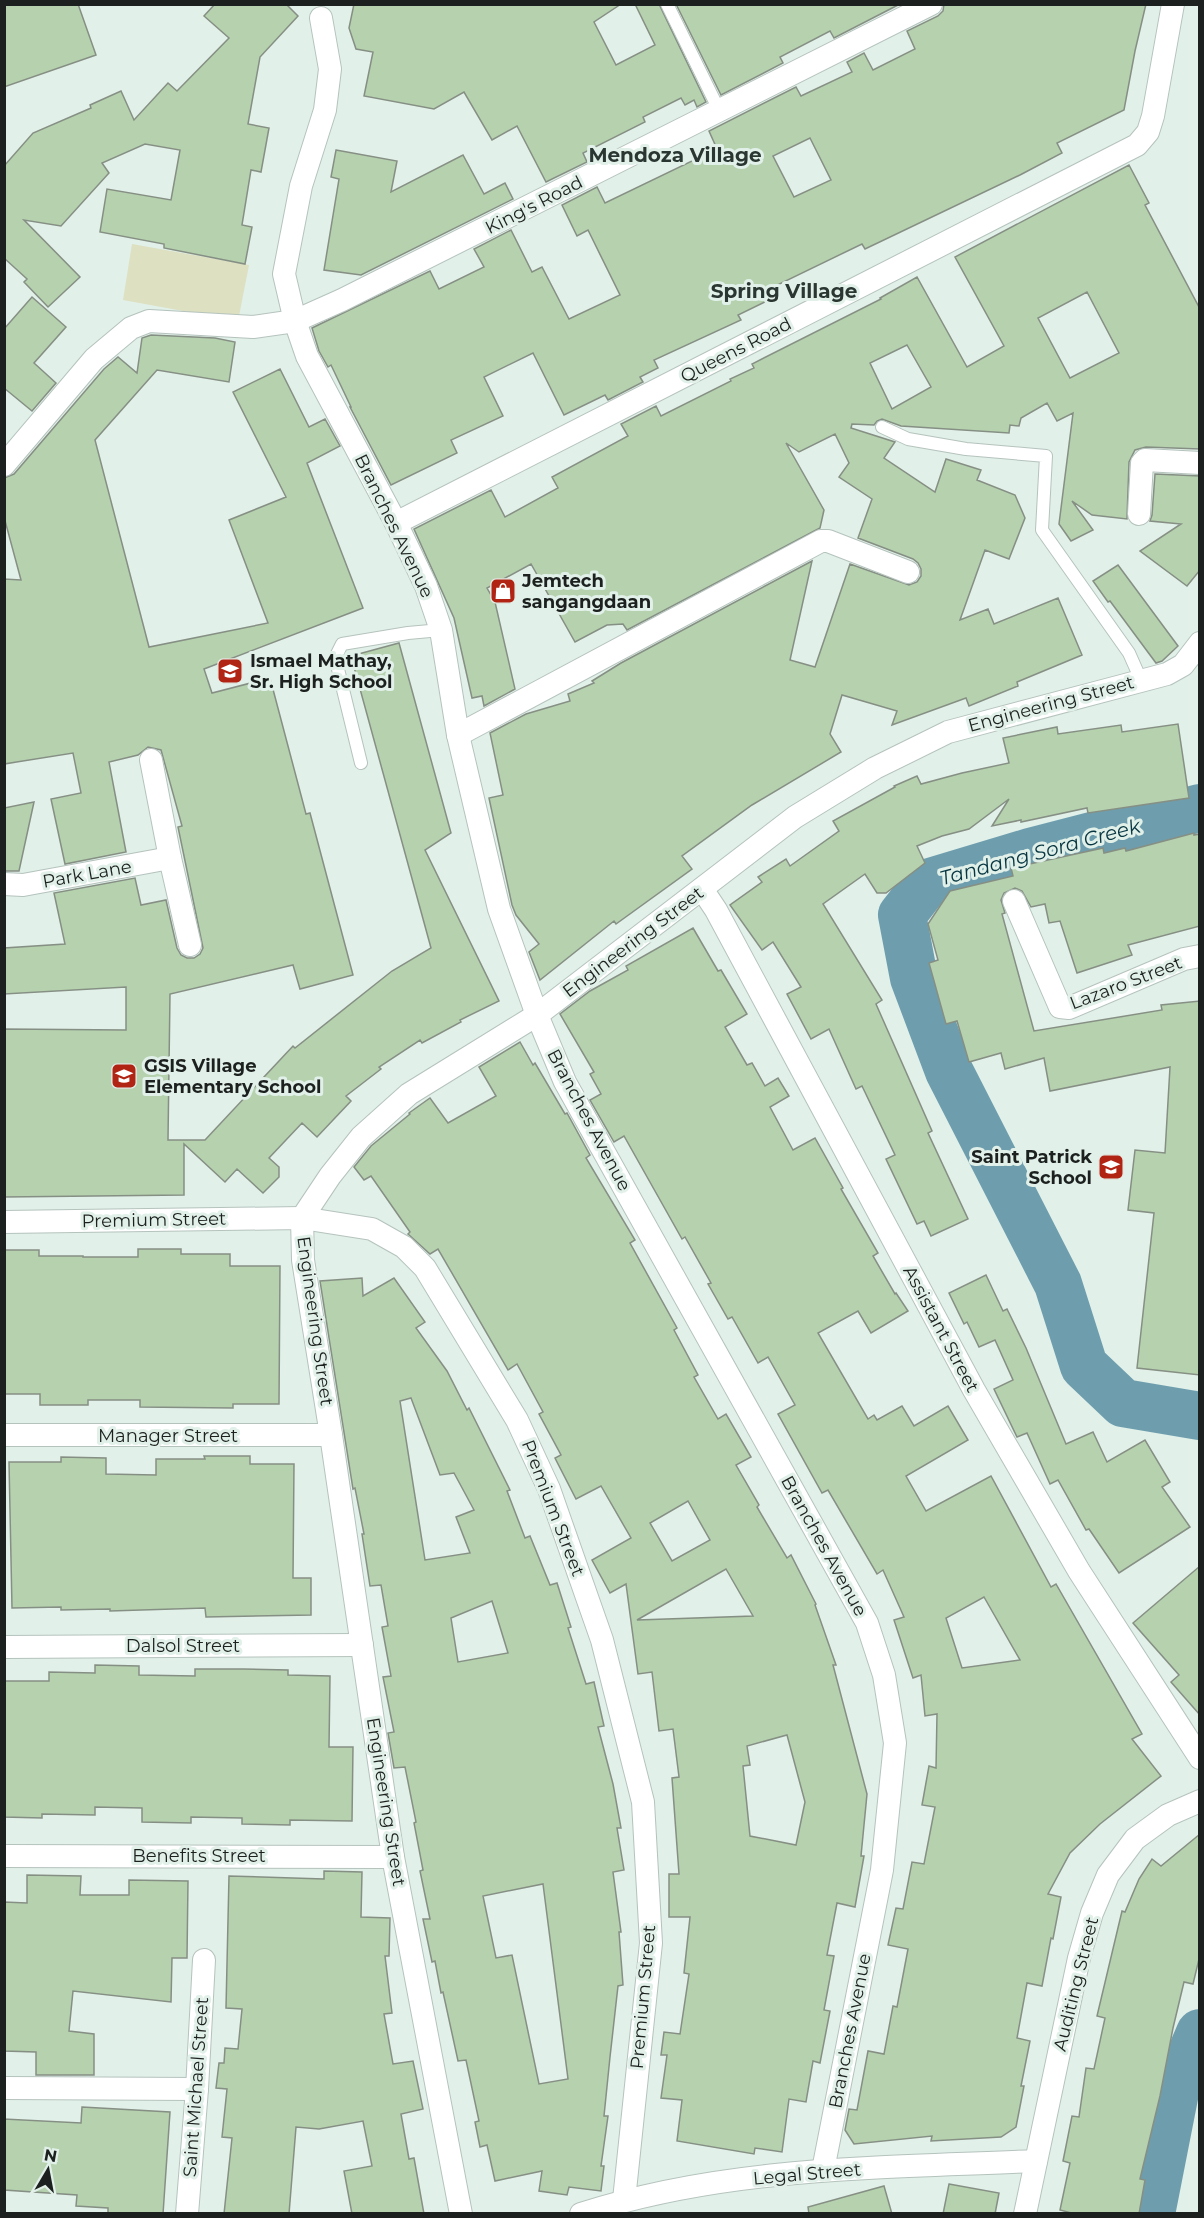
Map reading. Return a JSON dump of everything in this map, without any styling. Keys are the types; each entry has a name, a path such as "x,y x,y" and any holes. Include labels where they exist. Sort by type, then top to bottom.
{"street":[{"name":"Queens Road","path":"396,523 1137,145 1148,132 1153,116 1173,4"},
{"name":"King's Road","path":"4,465 94,359 131,328 149,321 253,327 295,321 342,300 720,112 923,7"},
{"name":"Branches Avenue","path":"321,18 330,69 325,110 301,186 284,274 295,321 307,356 396,523 426,586 441,630 458,735 499,909 537,1015 566,1082 867,1623 885,1675 895,1743 882,1870 823,2170"},
{"path":"1139,514 1142,463 1145,460 1200,463"},
{"path":"458,735 821,541 828,541 908,572"},
{"name":"Engineering Street","path":"461,2214 393,1857 303,1260 302,1218 330,1176 361,1137 409,1094 537,1015 795,817 875,768 948,732 1167,674 1183,665 1200,643"},
{"path":"151,760 190,945"},
{"name":"Park Lane","path":"4,884 23,885 170,858"},
{"name":"Assistant Street","path":"702,889 722,921 974,1390 1079,1571 1200,1758"},
{"name":"Lazaro Street","path":"1014,901 1060,1007 1069,1008 1184,959 1200,956"},
{"name":"Premium Street","path":"4,1222 302,1218 372,1229 404,1247 425,1268 517,1420 549,1489 602,1640 643,1802 651,1943 624,2200"},
{"name":"Manager Street","path":"4,1435 331,1435"},
{"name":"Dalsol Street","path":"4,1647 362,1645"},
{"name":"Auditing Street","path":"1025,2214 1079,1958 1092,1913 1108,1875 1136,1839 1168,1815 1200,1801"},
{"name":"Benefits Street","path":"4,1856 393,1857"},
{"name":"Saint Michael Street","path":"187,2214 204,1960"},
{"path":"4,2088 197,2089"},
{"name":"Legal Street","path":"581,2214 624,2200 718,2183 823,2170 1036,2161"}],"lane":[{"path":"667,4 720,112"},
{"path":"882,427 908,439 966,449 1047,456 1042,530 1129,653 1141,680"},
{"path":"361,763 337,665 337,654 342,644 441,630"}],"green space":[{"path":"132,244 249,265 238,321 123,300"}],"building":[{"path":"4,4 78,4 96,55 4,87"},
{"path":"215,4 286,4 298,16 260,57 248,124 269,128 261,172 251,170 242,225 252,227 245,264 164,248 164,244 100,232 107,189 171,200 180,150 145,144 102,163 109,173 61,226 24,220 80,277 48,307 24,282 27,279 4,258 4,166 33,133 91,108 90,105 121,91 134,120 168,83 177,91 229,38 204,16"},
{"path":"354,4 621,4 594,22 616,65 655,45 635,4 659,4 706,102 697,107 694,100 685,105 681,98 643,117 645,122 583,153 587,162 546,182 517,126 492,140 464,92 434,109 364,96 373,52 356,49 349,28"},
{"path":"676,4 900,4 834,38 830,31 780,57 783,63 721,95"},
{"path":"944,4 1146,4 1124,110 1057,143 1062,153 1020,175 865,249 862,244 771,288 775,297 738,315 741,320 654,360 658,368 640,377 643,382 608,400 605,395 564,415 533,353 484,377 503,416 451,440 457,453 391,485 331,365 328,367 319,351 312,328 430,271 439,289 484,267 474,249 511,230 532,272 542,267 569,319 620,295 588,230 577,236 562,205 597,187 605,203 717,149 709,131 796,87 801,96 852,72 847,62 864,53 873,70 915,49 907,31 938,16 943,11","holes":["810,138 831,180 794,197 773,156"]},
{"path":"336,150 397,161 391,192 463,155 484,194 505,183 513,199 361,275 324,270 339,179 331,177"},
{"path":"1129,165 1149,203 1145,205 1200,309 1200,449 1146,447 1135,450 1129,462 1127,519 1092,515 1072,501 1093,530 1071,541 1059,524 1073,413 1057,421 1047,403 1021,418 1019,426 1010,425 1009,433 901,426 882,419 874,425 852,424 851,428 895,442 884,458 935,492 946,459 981,470 977,480 1015,495 1025,518 1009,559 985,550 960,620 988,609 994,624 1058,598 1082,655 1017,682 1018,686 969,706 966,698 892,725 897,711 842,695 830,734 841,752 752,805 682,856 692,869 616,924 614,921 540,980 529,952 539,944 516,915 512,905 489,798 503,795 490,733 526,714 570,701 568,694 594,683 592,681 621,663 812,561 790,660 815,667 850,564 909,585 917,582 921,576 921,569 913,559 858,538 872,499 839,477 849,463 835,434 799,452 786,443 824,510 820,528 627,630 623,624 607,625 575,642 531,564 487,588 495,602 515,689 484,706 482,696 472,698 454,618 414,529 491,490 505,517 558,488 552,477 628,436 621,424 656,406 661,416 731,381 730,379 754,368 752,364 881,299 917,277 967,367 1004,346 955,257","holes":["1087,292 1119,353 1070,378 1038,318","907,345 931,387 892,409 870,363"]},
{"path":"32,297 66,327 34,363 56,383 32,411 4,388 4,329"},
{"path":"151,335 215,338 235,342 229,382 157,370 95,440 149,647 268,623 229,520 286,497 233,392 280,369 309,427 325,419 340,446 307,463 363,608 204,669 212,693 270,678 306,814 310,813 353,975 300,989 293,965 170,994 168,1140 205,1140 293,1046 295,1048 392,971 431,948 351,656 399,643 451,833 425,850 499,1001 460,1020 461,1022 422,1043 420,1040 379,1067 381,1069 346,1096 351,1101 317,1137 302,1123 269,1158 279,1167 279,1177 263,1193 237,1169 225,1182 184,1144 184,1195 4,1197 4,1029 126,1030 126,987 4,994 4,948 65,944 54,893 135,878 141,905 166,900 177,948 181,955 194,958 203,948 178,827 182,826 161,750 148,747 138,755 109,762 126,852 65,864 51,799 81,793 73,753 4,764 4,579 21,580 4,517 4,478 14,474 104,369 118,357 137,373 142,338"},
{"path":"1155,474 1200,476 1200,570 1187,586 1140,551 1181,524 1150,521"},
{"path":"1118,565 1178,646 1162,661 1156,663 1093,581"},
{"path":"1178,724 1189,798 1088,813 1087,808 992,826 1009,799 969,829 917,846 925,863 886,893 877,893 865,874 823,904 882,1000 876,1004 932,1131 928,1133 968,1219 931,1236 924,1221 917,1224 886,1159 895,1155 862,1086 856,1089 829,1029 811,1039 787,994 801,987 773,942 762,950 730,905 762,882 758,877 786,859 790,866 839,831 833,821 894,786 917,776 921,784 1009,763 1003,738 1057,727 1058,734 1121,725 1122,732"},
{"path":"34,802 19,871 4,871 4,808"},
{"path":"1194,833 1194,835 1200,834 1200,926 1128,945 1132,955 1077,973 1060,921 1049,923 1045,904 1031,907 1022,891 1015,888 1004,893 1001,900 1005,913 1002,914 1034,1031 1162,1010 1161,1005 1200,1001 1200,1375 1137,1368 1154,1213 1128,1210 1135,1150 1165,1153 1170,1067 1050,1091 1044,1058 1005,1069 1001,1053 969,1062 957,1021 946,1024 929,963 938,960 928,924 950,891 1013,876 1011,868 1103,848 1104,853 1125,848 1126,851"},
{"path":"693,928 718,971 721,970 747,1014 725,1027 747,1065 752,1063 765,1086 778,1078 789,1096 770,1107 793,1150 815,1138 878,1253 873,1256 895,1294 908,1311 871,1333 858,1311 818,1333 868,1419 874,1415 877,1420 902,1406 914,1426 948,1406 968,1440 906,1476 926,1511 991,1476 1051,1587 1056,1584 1142,1734 1132,1739 1161,1776 1100,1824 1070,1853 1048,1894 1061,1897 1053,1939 1051,1938 1042,1986 1027,1983 1017,2038 1030,2041 1021,2086 1024,2086 1016,2127 1001,2137 931,2141 932,2136 854,2144 845,2130 849,2109 857,2110 868,2051 884,2054 893,2006 897,2007 908,1949 888,1945 896,1908 903,1909 912,1862 924,1864 935,1807 922,1805 929,1766 936,1768 937,1714 925,1716 921,1675 913,1678 894,1620 904,1617 883,1570 877,1574 828,1490 822,1493 778,1414 795,1405 768,1357 758,1363 732,1317 728,1319 685,1237 682,1239 624,1136 614,1142 590,1100 601,1094 590,1074 594,1072 560,1014 590,991 628,970 626,966","holes":["984,1597 1020,1660 962,1668 946,1618"]},
{"path":"520,1042 565,1114 567,1113 590,1155 586,1158 635,1240 630,1243 677,1328 674,1330 698,1375 694,1377 718,1419 726,1414 751,1457 736,1465 787,1558 791,1555 816,1604 836,1665 833,1665 867,1794 861,1856 864,1856 855,1907 837,1903 827,1955 834,1956 824,2010 830,2011 820,2063 813,2061 806,2102 789,2099 782,2152 755,2148 754,2154 677,2141 682,2100 661,2098 667,2055 661,2055 664,2032 680,2034 689,1974 684,1973 690,1917 669,1917 669,1874 679,1874 672,1778 679,1777 673,1729 659,1731 652,1672 638,1674 626,1584 610,1593 592,1560 631,1538 601,1486 576,1499 555,1458 561,1455 539,1414 543,1412 517,1364 508,1370 438,1249 430,1254 408,1234 410,1232 371,1176 364,1180 354,1167 371,1146 430,1098 448,1123 496,1096 479,1067","holes":["688,1501 710,1540 672,1561 650,1523","726,1569 753,1616 637,1620","787,1735 805,1802 796,1845 750,1836 743,1766 750,1765 747,1746"]},
{"path":"138,1249 181,1249 181,1254 230,1254 230,1266 280,1266 279,1404 233,1404 233,1408 140,1407 140,1400 88,1400 88,1405 40,1405 40,1394 4,1394 4,1250 39,1250 39,1256 138,1257"},
{"path":"986,1275 1003,1311 1007,1309 1026,1348 1066,1444 1093,1432 1107,1462 1145,1440 1170,1482 1162,1487 1190,1527 1119,1573 1089,1529 1086,1530 1058,1480 1050,1484 1027,1433 1017,1437 994,1389 1013,1380 995,1340 979,1347 967,1322 964,1324 949,1293"},
{"path":"362,1278 363,1296 394,1278 425,1322 416,1328 447,1371 467,1410 469,1408 510,1490 507,1491 525,1538 530,1536 550,1585 557,1583 571,1627 568,1628 586,1684 594,1682 604,1726 598,1727 613,1784 621,1828 617,1828 624,1870 613,1872 621,1932 619,1932 623,1985 618,1986 610,2057 604,2116 608,2116 601,2166 604,2166 601,2191 569,2187 567,2195 539,2191 542,2171 495,2181 487,2145 480,2147 475,2122 479,2121 466,2060 458,2061 443,1992 441,1993 435,1961 432,1962 423,1919 430,1919 420,1871 423,1870 405,1767 394,1768 388,1733 394,1732 383,1677 391,1676 382,1627 388,1626 381,1585 370,1586 362,1534 364,1534 355,1488 353,1489 320,1281","holes":["411,1398 440,1475 454,1473 474,1510 456,1517 470,1553 425,1560 400,1401","492,1601 508,1653 458,1662 451,1618","543,1884 568,2079 539,2084 512,1955 496,1958 483,1896"]},
{"path":"204,1456 250,1456 250,1464 294,1464 293,1578 311,1578 311,1615 206,1617 205,1608 110,1611 110,1609 61,1610 61,1607 12,1608 9,1462 61,1462 61,1457 106,1458 106,1474 156,1475 156,1459 205,1459"},
{"path":"1200,1566 1200,1715 1171,1682 1179,1675 1133,1623"},
{"path":"95,1665 139,1666 139,1675 195,1676 195,1669 243,1669 288,1670 288,1675 330,1676 329,1747 353,1747 352,1821 290,1820 290,1825 242,1824 242,1818 191,1817 191,1823 142,1822 142,1808 95,1807 95,1815 42,1814 42,1818 4,1817 4,1681 49,1681 49,1672 95,1673"},
{"path":"1200,1834 1200,1955 1193,1984 1184,1982 1173,2028 1160,2096 1140,2179 1145,2180 1139,2214 1075,2214 1060,2210 1070,2163 1063,2161 1072,2116 1079,2117 1086,2068 1094,2069 1105,2018 1097,2016 1122,1911 1125,1912 1139,1879 1152,1859 1161,1866"},
{"path":"324,1871 362,1872 361,1917 390,1918 389,1956 385,1956 392,2013 384,2014 393,2064 413,2061 423,2109 401,2114 409,2159 414,2158 424,2214 352,2214 344,2171 372,2166 363,2121 319,2129 296,2127 289,2214 224,2214 232,2138 222,2137 227,2089 216,2088 219,2063 224,2063 225,2048 238,2049 242,2009 226,2008 229,1876 324,1879"},
{"path":"27,1875 81,1876 80,1895 129,1895 129,1880 188,1881 187,1958 172,1958 171,2002 73,1991 69,2031 94,2034 94,2075 36,2075 36,2052 4,2051 4,1902 27,1903"},
{"path":"82,2107 170,2112 163,2214 108,2214 108,2208 76,2206 77,2195 4,2190 4,2119 81,2123"},
{"path":"949,2184 999,2193 995,2214 943,2214"},
{"path":"884,2186 892,2214 809,2214 808,2207"}],"waterway":[{"name":"Tandang Sora Creek","path":"1200,808 1030,852 927,883 902,915 914,978 949,1071 1058,1284 1084,1366 1123,1403 1200,1416"},
{"path":"1151,2214 1175,2092 1200,2033"}],"place":[{"name":"Jemtech sangangdaan","path":"503,591"},
{"name":"Ismael Mathay, Sr. High School","path":"230,671"},
{"name":"GSIS Village Elementary School","path":"124,1076"},
{"name":"Saint Patrick School","path":"1111,1167"}],"district":[{"name":"Mendoza Village","path":"675,155"},
{"name":"Spring Village","path":"784,291"}]}
